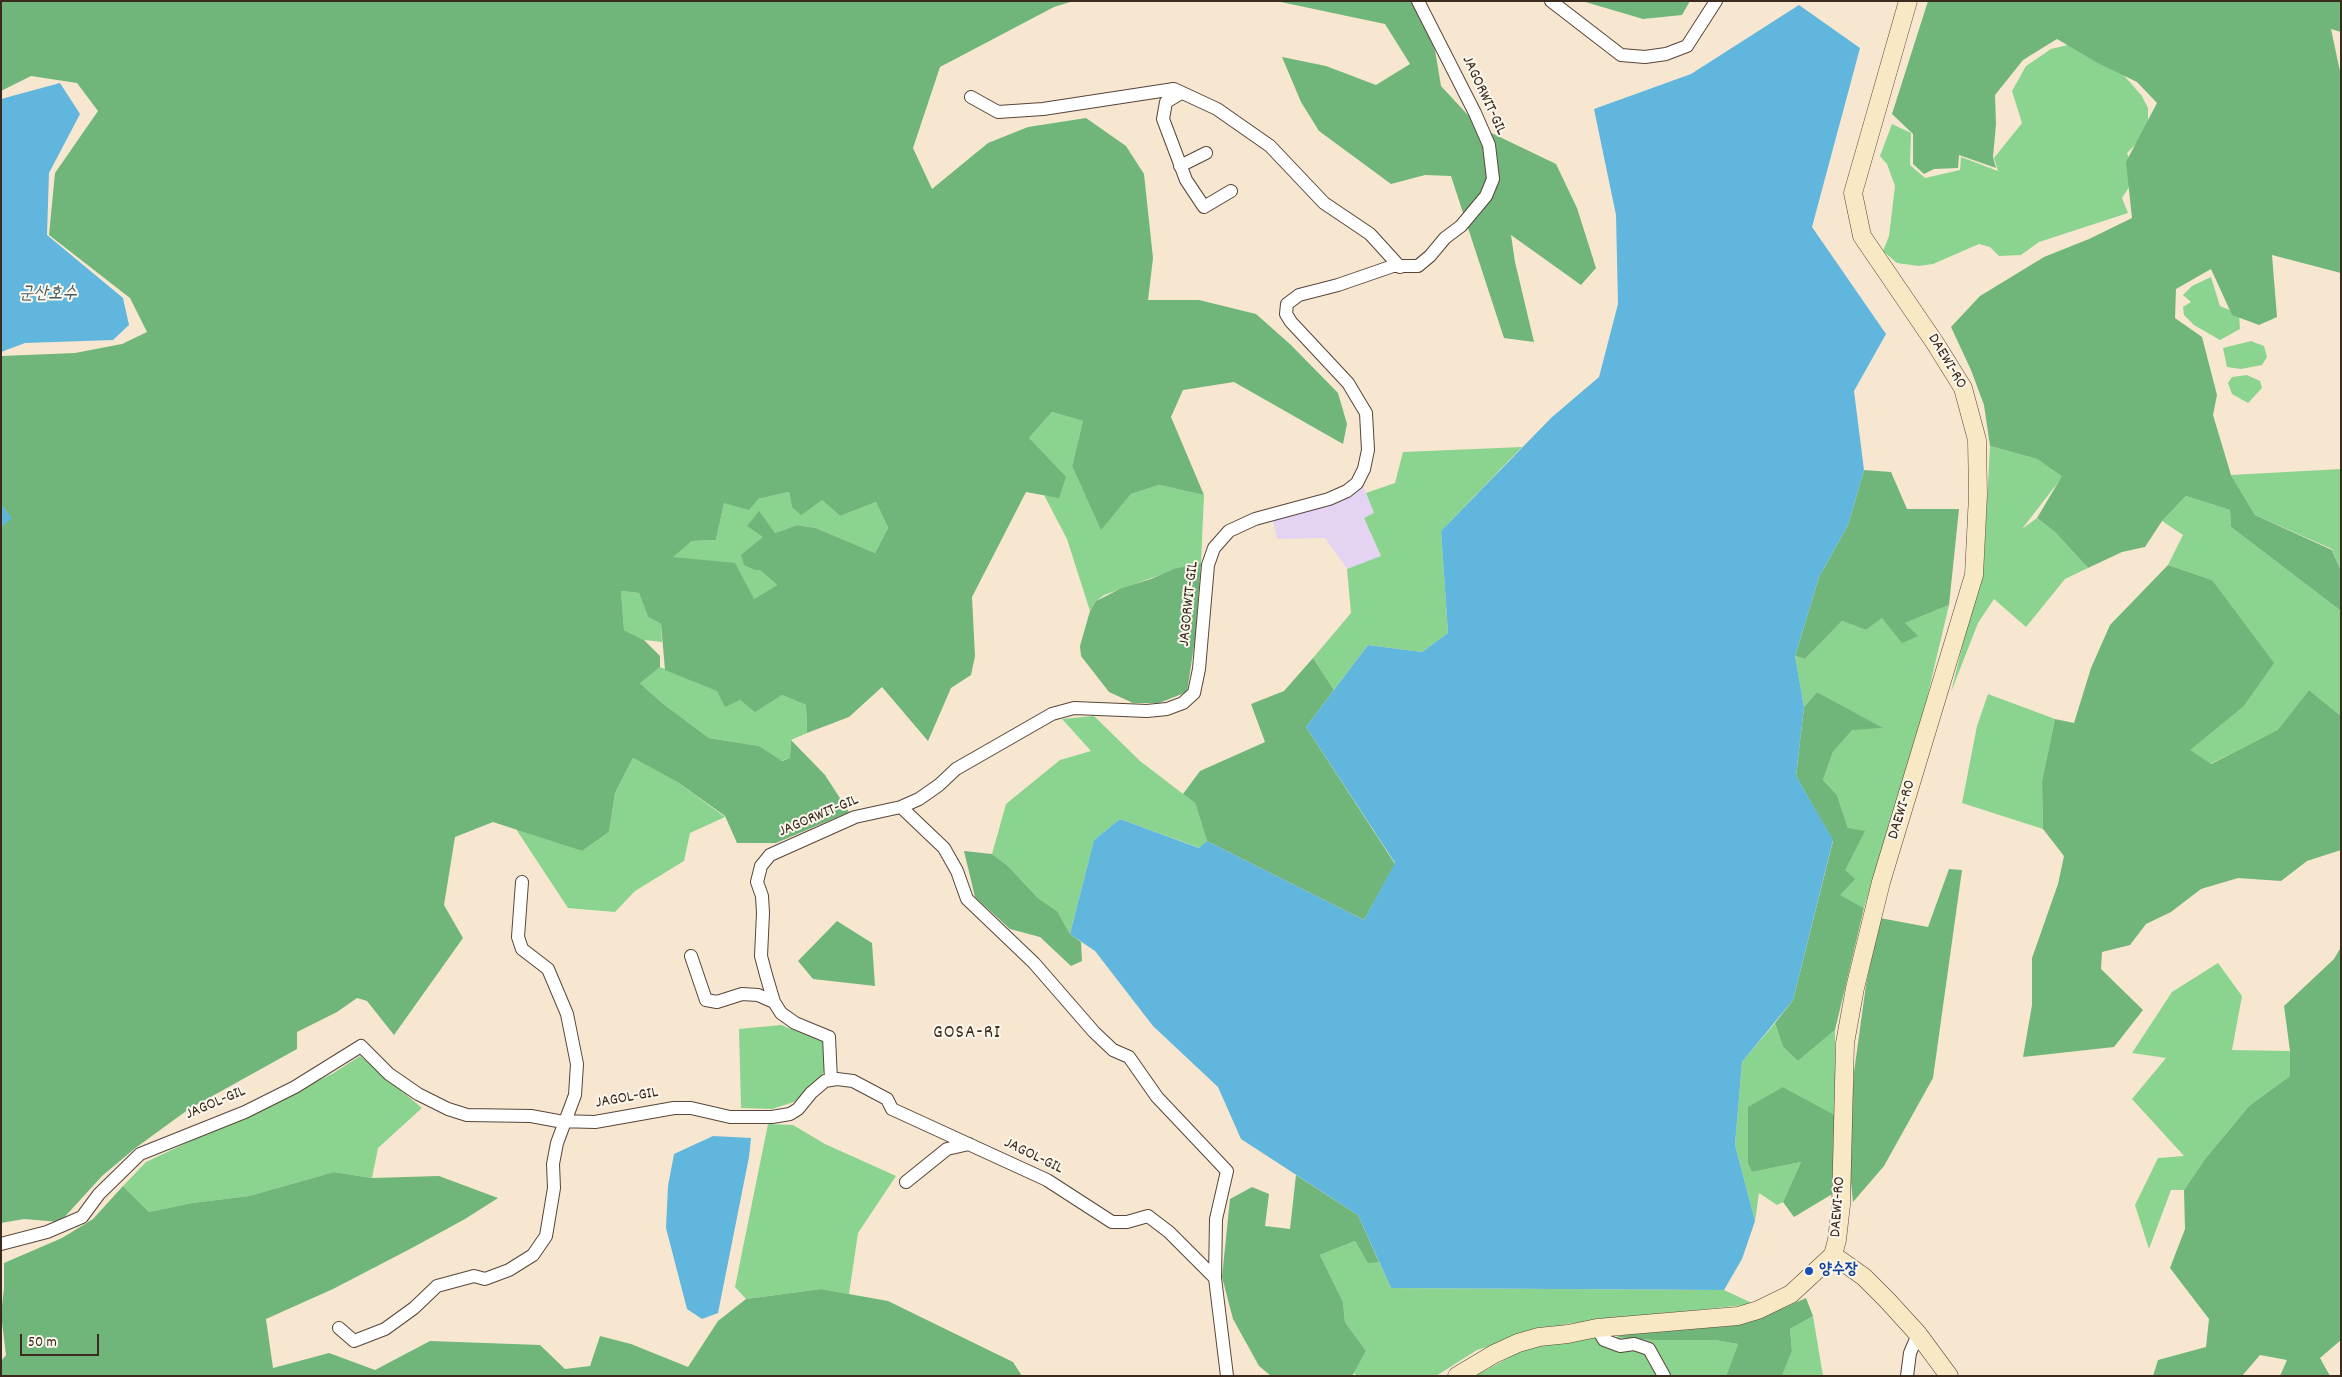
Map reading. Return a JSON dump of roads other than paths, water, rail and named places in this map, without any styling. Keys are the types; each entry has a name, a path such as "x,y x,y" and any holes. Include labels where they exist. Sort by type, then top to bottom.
{"main road":[{"name":"DAEWI-RO","path":"1457,1376 1494,1354 1518,1343 1539,1337 1597,1328 1745,1314 1791,1294 1833,1255 1837,1240 1841,1205 1844,1043 1854,988 1881,882 1974,575 1978,495 1977,440 1966,396 1935,343 1862,236 1853,193 1908,1"},
{"path":"1833,1255 1864,1277 1918,1334 1949,1376"}],"street":[{"name":"JAGORWIT-GIL","path":"831,1080 829,1038 795,1023 781,1013 774,1002 761,956 763,913 762,896 757,882 761,866 770,855 855,817 901,807 932,790 956,769 1052,714 1074,708 1147,711 1167,709 1183,704 1194,693 1200,670 1208,565 1214,548 1230,531 1255,519 1329,499 1347,491 1357,482 1364,469 1368,450 1366,413 1348,383 1291,322 1286,314 1287,304 1300,295 1338,285 1393,266 1418,266 1430,256 1444,238 1461,226 1486,196 1493,179 1489,145 1476,113 1418,1"},
{"path":"1551,1 1621,55 1645,57 1666,54 1687,46 1716,1"},
{"path":"971,97 998,112 1043,109 1174,89 1218,109 1270,146 1324,203 1370,234 1400,267"},
{"path":"1181,93 1166,102 1163,119 1186,180 1204,207 1232,191"},
{"path":"1180,166 1206,153"},
{"path":"901,807 944,848 957,871 967,899 1034,963 1094,1032 1113,1050 1129,1057 1157,1097 1227,1171 1216,1219 1216,1278 1227,1376"},
{"path":"339,1328 354,1341 385,1329 414,1308 437,1286 474,1276 485,1279 509,1270 534,1255 546,1236 554,1195 553,1164 557,1143 575,1095 577,1064 574,1041 567,1014 548,969 522,949 518,937 522,882"},
{"path":"691,956 706,1000 717,1002 742,994 758,995 774,1002"},
{"name":"JAGOL-GIL","path":"1,1244 47,1232 82,1217 99,1194 140,1154 245,1112 295,1087 361,1046 389,1074 418,1094 448,1109 467,1115 531,1116 565,1121 595,1122 674,1108 691,1108 730,1117 772,1116 790,1114 798,1109 825,1082 831,1080 853,1081 887,1099 892,1109 1047,1180 1112,1222 1127,1222 1148,1216 1169,1232 1216,1278"},
{"path":"906,1182 948,1149 970,1144"},
{"path":"1597,1328 1604,1340 1620,1346 1634,1344 1649,1349 1664,1376"},
{"path":"1907,1376 1910,1353 1918,1334"}],"water":[{"path":"1799,5 1860,48 1812,227 1886,334 1854,391 1864,470 1848,525 1819,577 1795,656 1804,707 1796,776 1833,840 1793,1000 1742,1062 1735,1145 1755,1221 1742,1259 1724,1290 1391,1288 1358,1215 1241,1139 1218,1087 1153,1026 1095,951 1070,934 1094,840 1120,819 1199,848 1207,841 1364,920 1395,863 1306,727 1368,645 1422,652 1448,633 1441,531 1551,418 1599,377 1618,304 1616,215 1594,109 1691,74"},
{"name":"군산호수","path":"60,83 80,114 49,173 47,235 123,298 129,325 113,340 25,343 1,352 1,99"},
{"path":"1,504 12,518 1,527"},
{"path":"713,1136 751,1138 749,1157 718,1313 702,1319 687,1309 666,1228 668,1186 674,1154"}],"place":[{"name":"양수장","path":"1809,1271"}],"district":[{"name":"GOSA-RI","path":"967,1034"}]}
